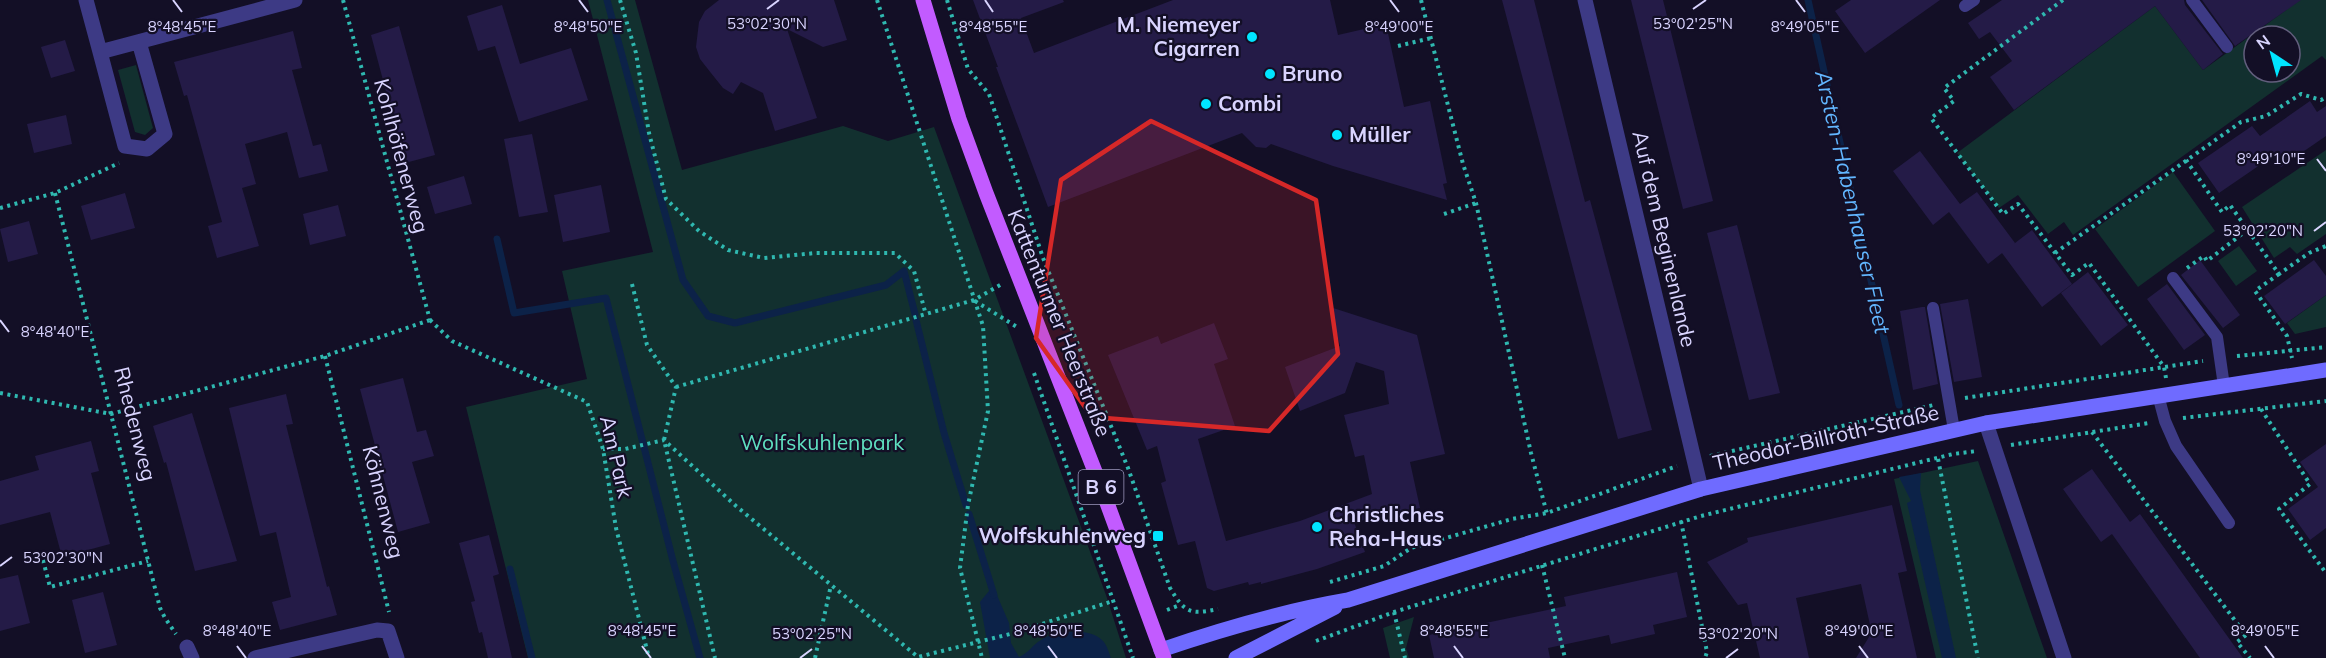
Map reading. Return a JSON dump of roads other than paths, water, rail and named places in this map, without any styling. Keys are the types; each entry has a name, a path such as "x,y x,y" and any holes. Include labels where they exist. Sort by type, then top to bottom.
{"main road":[{"name":"Kattenturmer Heerstraße","path":"922,0 959,119 1103,492 1162,654"}],"street":[{"path":"86,0 125,146 147,149 165,134 139,42"},
{"path":"100,52 295,0"},
{"name":"Auf dem Beginenlande","path":"1585,0 1701,489"},
{"name":"Theodor-Billroth-Straße","path":"1162,654 1206,634 1299,608 1348,600 1701,489 1986,423 2326,370"},
{"path":"1986,423 2064,658"},
{"name":"Theodor-Billroth-Straße","path":"1236,658 1348,600"},
{"path":"255,658 377,630 388,631 397,658"}],"lane":[{"path":"2192,0 2227,47"},
{"path":"2173,278 2217,337 2224,386"},
{"path":"1933,308 1954,430"},
{"path":"2163,394 2165,421 2176,446 2229,523"}],"water":[{"path":"1921,473 1920,490 1956,658 1942,658 1907,503 1911,501 1899,477"},
{"path":"993,586 1009,623 1011,643 1019,657 1047,637 1064,632 1082,632 1103,641 1111,658 990,658 980,602"}],"waterway":[{"path":"607,0 683,280 708,316 735,323 886,285 904,271 915,314"},
{"name":"Arsten-Habenhauser Fleet","path":"1808,0 1899,405"},
{"path":"497,239 514,313 606,298 700,658"},
{"path":"916,320 944,433 966,505"},
{"path":"969,514 994,595"},
{"path":"510,569 532,658"}],"place":[{"name":"M. Niemeyer Cigarren","path":"1252,37"},
{"name":"Bruno","path":"1270,74"},
{"name":"Combi","path":"1206,104"},
{"name":"Müller","path":"1337,135"},
{"name":"Christliches Reha-Haus","path":"1317,527"},
{"name":"Wolfskuhlenweg","path":"1158,536"}],"park label":[{"name":"Wolfskuhlenpark","path":"822,443"}]}
